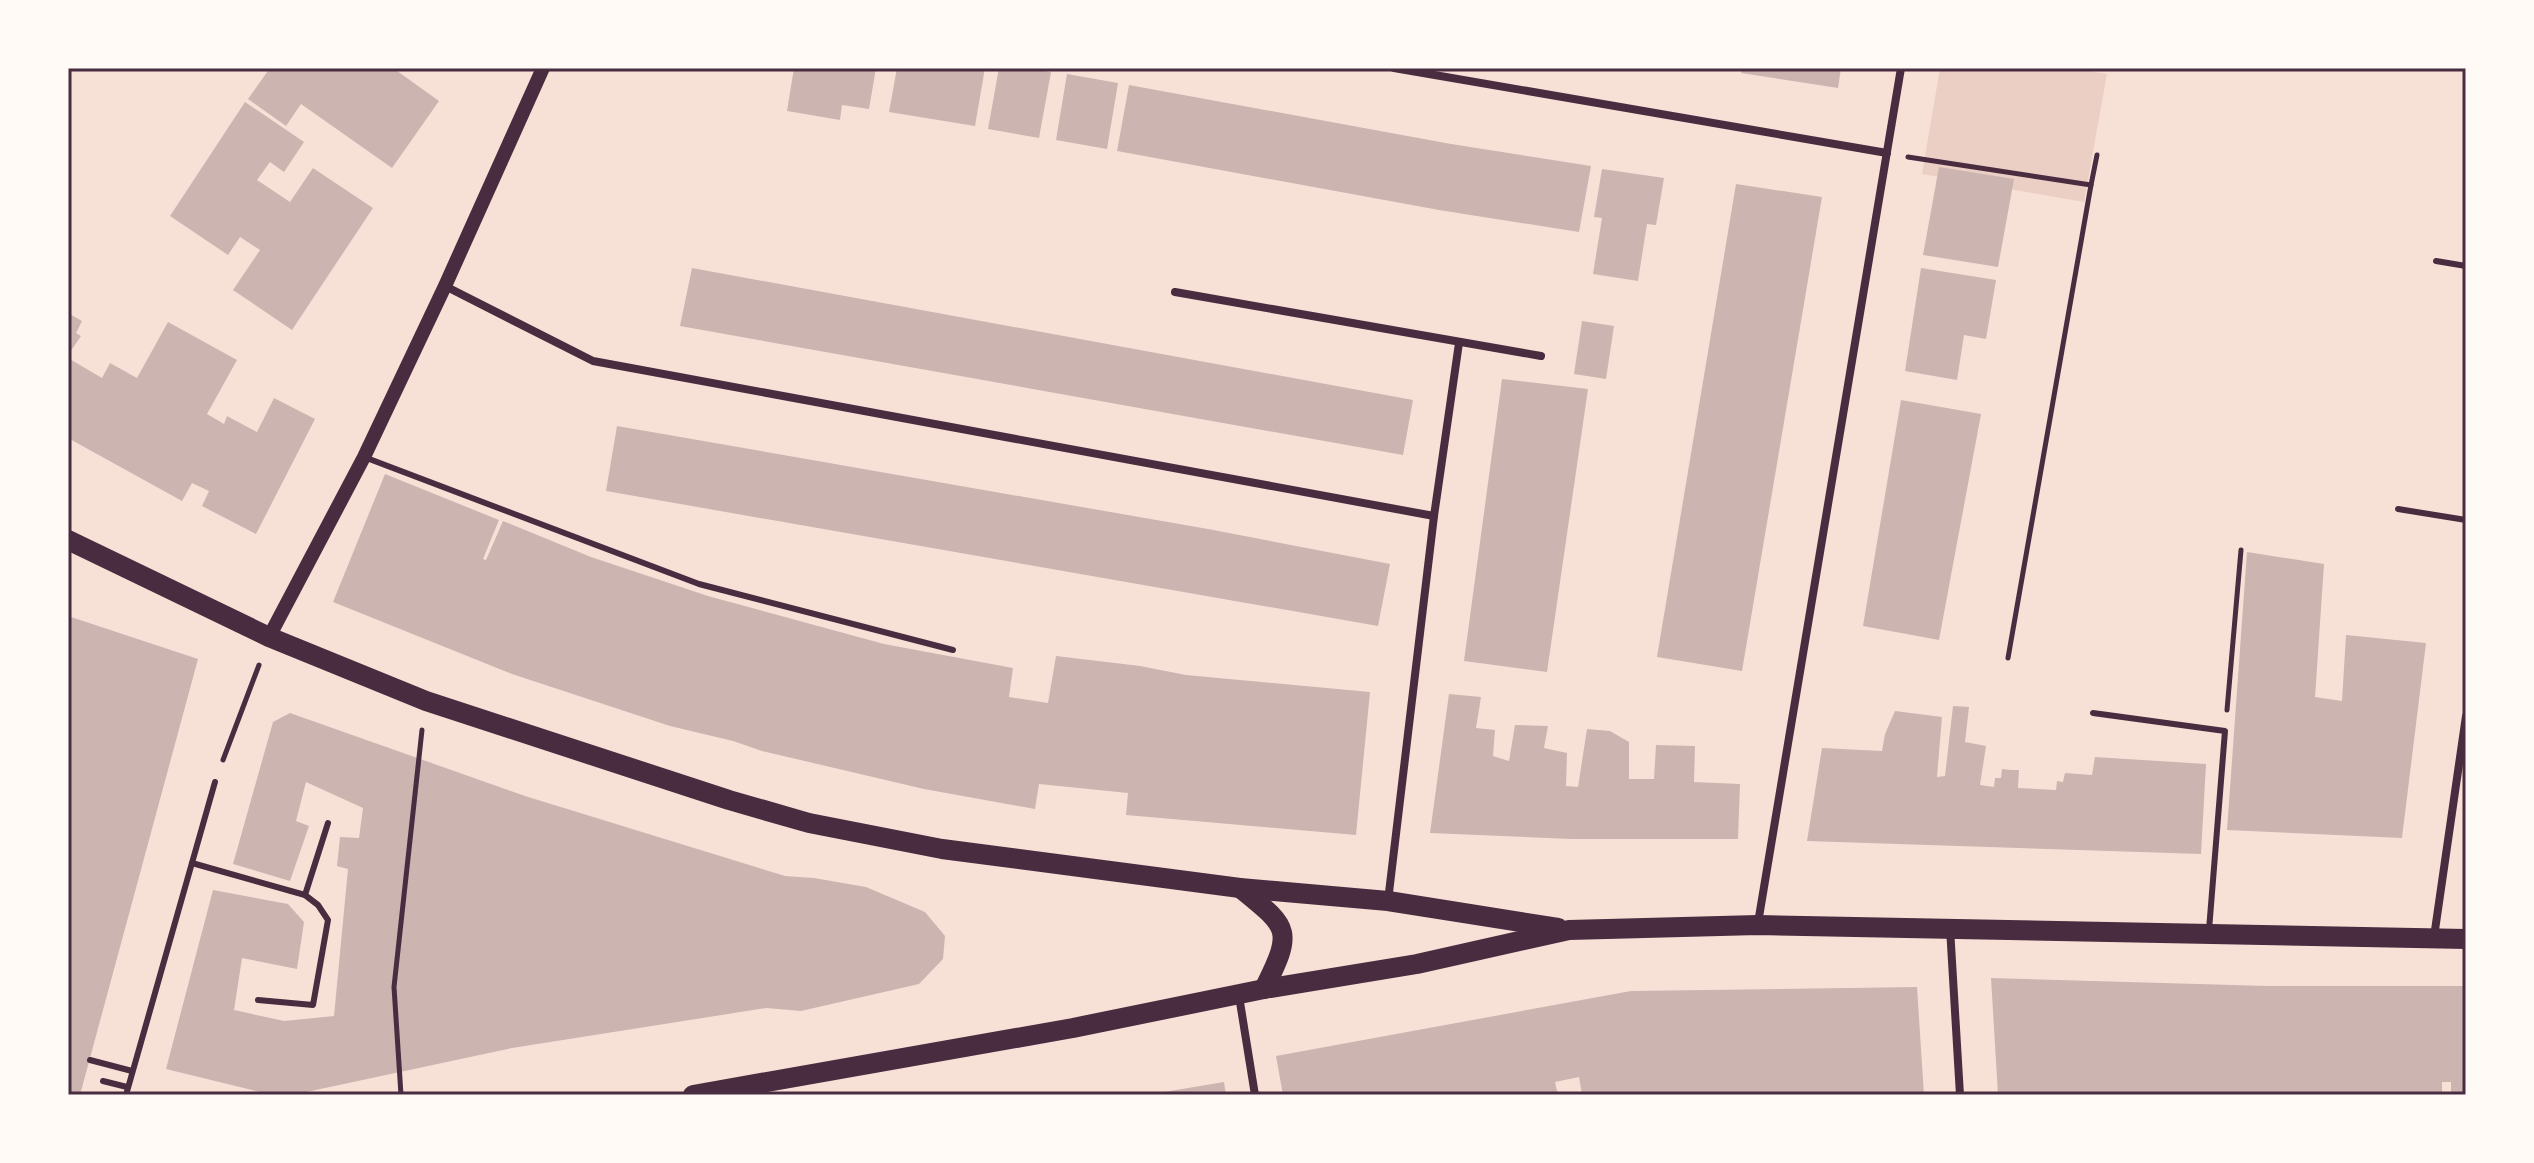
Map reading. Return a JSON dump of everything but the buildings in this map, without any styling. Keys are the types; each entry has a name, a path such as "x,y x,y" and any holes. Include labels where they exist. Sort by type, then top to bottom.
{"main road":[{"path":"68,540 269,637 426,701 809,823 942,849 1240,888 1388,901 1569,930 1758,925 2466,939"},
{"path":"1240,888 1277,919 1283,936 1280,957 1264,989"},
{"path":"693,1095 1073,1028 1264,989 1417,964 1569,930"}],"street":[{"path":"269,637 364,457 543,68"},
{"path":"1394,68 1433,71 1887,153"},
{"path":"1758,925 1901,68"},
{"path":"445,286 593,361 1434,516"},
{"path":"1175,292 1541,356"},
{"path":"1388,901 1434,516 1459,343"},
{"path":"2434,939 2466,716"},
{"path":"1950,928 1960,1095"},
{"path":"1239,996 1255,1095"}],"lane":[{"path":"2436,261 2466,266"},
{"path":"364,457 699,584 953,650"},
{"path":"2398,509 2466,520"},
{"path":"2093,713 2225,731 2208,933"},
{"path":"103,1081 127,1091 215,782"},
{"path":"305,895 328,823"},
{"path":"192,863 305,895 318,905 328,920 313,1005 258,1000"},
{"path":"90,1060 132,1071"}],"path":[{"path":"1887,153 2091,185"},
{"path":"2008,658 2097,155"},
{"path":"2225,731 2241,550"},
{"path":"215,782 269,637"},
{"path":"401,1095 394,987 426,701"}],"shaded area":[{"path":"1940,68 2070,68 2107,74 2084,202 1922,174"}]}
